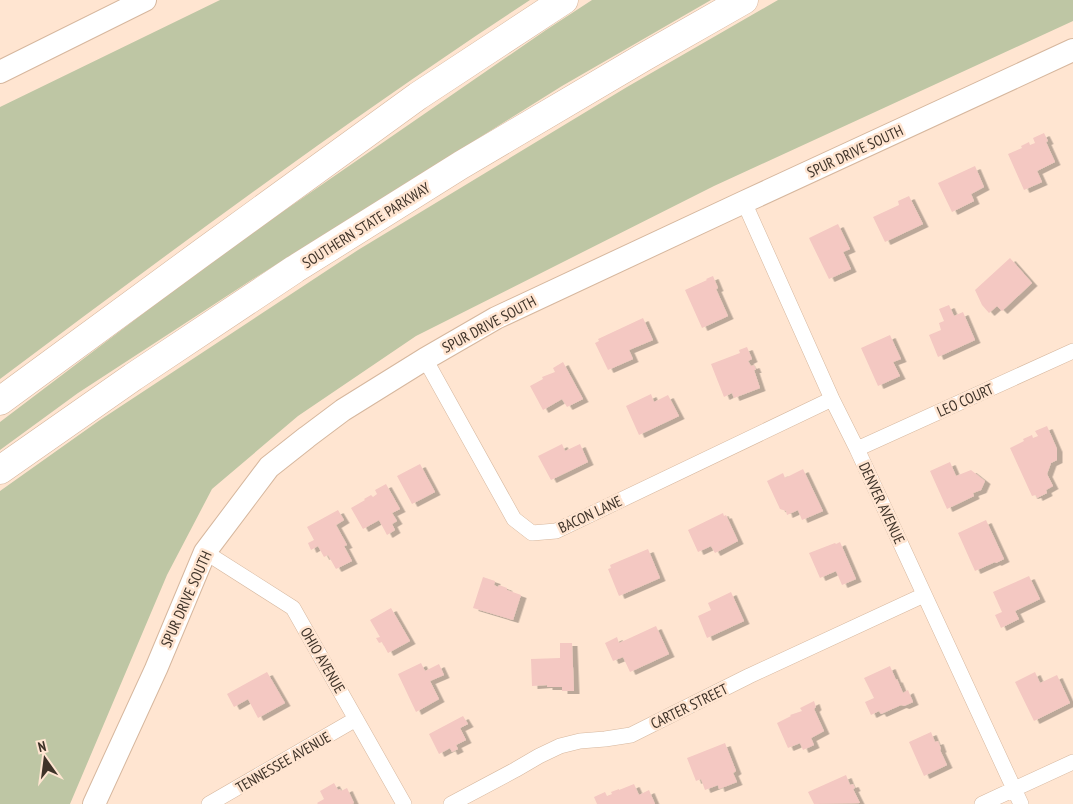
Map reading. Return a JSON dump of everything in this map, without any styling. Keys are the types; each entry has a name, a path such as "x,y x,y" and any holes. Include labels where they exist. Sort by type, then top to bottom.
{"highway":[{"path":"0,400 418,96 564,0"},
{"name":"SOUTHERN STATE PARKWAY","path":"0,470 133,377 312,259 461,165 744,0"}],"street":[{"path":"0,72 145,0"},
{"name":"SPUR DRIVE SOUTH","path":"94,804 156,669 205,552 269,467 307,437 343,410 496,318 1073,50"},
{"name":"DENVER AVENUE","path":"744,202 832,399 857,449 1021,804"},
{"name":"LEO COURT","path":"857,449 1073,351"},
{"name":"BACON LANE","path":"425,359 514,519 532,533 556,531 832,399"},
{"name":"OHIO AVENUE","path":"205,552 293,608 404,804"},
{"name":"CARTER STREET","path":"451,804 560,746 580,741 631,735 749,676 924,596"},
{"name":"TENNESSEE AVENUE","path":"209,804 356,719"},
{"path":"982,804 1073,762"}],"green space":[{"path":"220,0 530,0 328,138 196,233 0,379 0,107"},
{"path":"592,0 711,0 562,86 253,279 78,393 0,450 0,422 227,250"},
{"path":"778,0 1073,0 1073,21 714,186 416,336 298,416 212,489 167,575 70,804 0,804 0,491 100,420 358,250 627,87"}],"building":[{"path":"1044,133 1055,162 1037,171 1042,182 1024,190 1008,154 1022,148 1021,146 1029,142 1030,145 1035,143 1033,138"},
{"path":"975,166 984,187 971,194 974,201 952,212 938,183"},
{"path":"909,196 923,224 885,242 873,217 899,205 898,201"},
{"path":"838,224 850,249 843,252 851,269 829,279 809,238"},
{"path":"1010,258 1032,283 1002,311 997,306 989,313 982,305 975,290"},
{"path":"713,276 718,288 716,289 728,316 702,328 685,290"},
{"path":"949,305 954,316 963,312 975,340 938,357 929,335 941,330 939,323 944,321 939,309"},
{"path":"643,318 653,340 629,350 633,359 608,370 595,343 599,341 598,339"},
{"path":"890,335 901,359 893,362 900,376 878,386 861,348"},
{"path":"747,347 752,359 748,361 751,366 754,365 760,388 734,398 732,393 724,397 711,364 740,353 739,350"},
{"path":"563,362 583,399 567,407 562,399 543,410 530,386 543,379 542,377 555,372 553,368"},
{"path":"651,394 654,402 668,395 679,416 639,435 626,406"},
{"path":"1047,426 1057,449 1057,460 1051,463 1047,474 1053,486 1046,490 1047,493 1037,498 1036,495 1032,496 1010,448 1032,435 1033,438 1038,436 1035,431"},
{"path":"562,444 565,451 580,444 588,462 551,480 538,456"},
{"path":"950,462 956,476 971,470 985,481 981,490 973,493 974,496 947,509 930,471"},
{"path":"420,464 435,492 412,504 397,476"},
{"path":"803,469 823,511 802,520 798,510 787,515 786,511 780,509 767,481 783,473 785,478"},
{"path":"386,484 400,509 392,513 397,521 392,524 395,530 387,535 379,520 363,529 351,508 371,495 373,497 377,494 375,490"},
{"path":"338,510 344,520 336,525 347,545 344,546 352,561 336,569 328,555 324,557 318,546 311,550 308,543 314,540 307,527"},
{"path":"723,513 724,516 726,515 738,541 715,553 711,546 698,552 688,530"},
{"path":"986,520 1004,559 975,571 958,533"},
{"path":"840,542 856,579 842,585 836,571 820,578 809,553"},
{"path":"648,549 660,578 619,596 608,569 611,568 610,565"},
{"path":"1029,576 1040,599 1015,611 1019,619 1001,628 995,615 1002,612 993,592"},
{"path":"483,577 495,581 494,585 498,587 499,585 521,595 513,620 473,608"},
{"path":"731,592 744,621 707,638 698,616 711,610 708,603"},
{"path":"391,608 410,641 388,653 382,642 379,643 376,638 380,637 370,620"},
{"path":"656,626 669,654 630,672 623,657 613,661 605,643 617,637 619,643"},
{"path":"560,643 572,643 574,691 562,691 562,687 547,687 547,685 532,686 531,659 560,658"},
{"path":"421,663 425,671 439,664 444,675 430,681 439,699 416,712 398,674"},
{"path":"890,666 903,693 908,690 913,702 881,714 879,711 871,715 865,702 874,698 864,678"},
{"path":"267,672 285,703 258,718 248,699 234,707 227,694"},
{"path":"1035,672 1040,683 1057,675 1070,703 1034,721 1015,682"},
{"path":"814,701 816,707 814,709 824,731 811,738 814,745 803,750 800,743 788,748 777,723 790,715 802,711 800,708"},
{"path":"463,716 468,724 460,728 466,740 456,745 458,749 452,752 450,748 439,754 429,734"},
{"path":"931,732 935,742 938,741 947,765 924,776 909,742"},
{"path":"725,743 736,771 733,773 737,782 719,789 718,785 705,790 701,779 696,781 687,758"},
{"path":"846,775 850,785 853,784 855,788 853,789 860,803 814,804 808,792"},
{"path":"334,783 338,790 340,789 341,791 347,788 354,803 317,803 324,799 320,791"},
{"path":"634,784 639,795 649,790 655,804 597,804 594,797 605,792 607,796 612,794 611,792"}]}
